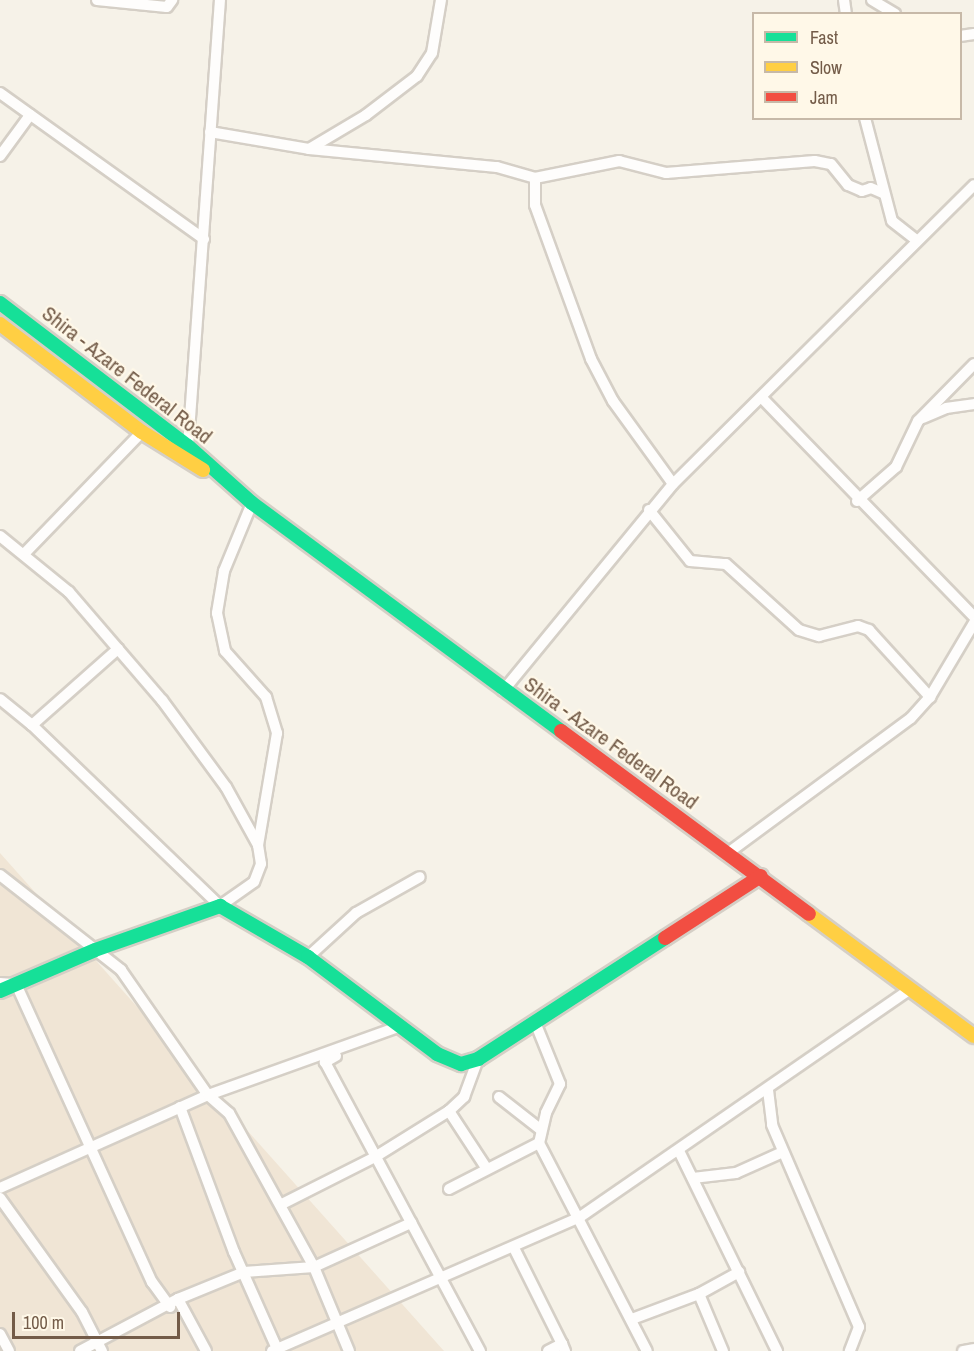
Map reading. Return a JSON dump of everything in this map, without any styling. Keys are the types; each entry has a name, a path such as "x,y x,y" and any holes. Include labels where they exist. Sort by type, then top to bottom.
{"main road":[{"name":"Shira - Azare Federal Road","path":"0,303 188,446 226,483"},
{"name":"Shira - Azare Federal Road","path":"0,324 142,432 226,483 503,691 760,876 974,1036"},
{"path":"0,991 94,950 220,906 308,957 398,1027 437,1054 461,1064 478,1059 760,876"}],"street":[{"path":"97,0 167,7 172,0"},
{"path":"188,446 220,0"},
{"path":"309,149 366,116 417,76 432,53 441,0"},
{"path":"872,0 892,12"},
{"path":"0,93 204,239"},
{"path":"0,156 30,115"},
{"path":"866,120 883,194 892,221 916,240"},
{"path":"210,132 309,149 497,166 535,178 619,161 675,173 815,161 831,164 848,185 862,191 871,188 883,194"},
{"path":"535,178 535,205 591,358 613,401 673,484"},
{"path":"503,691 649,510 673,484 762,398 916,240 974,185"},
{"path":"857,501 896,467 918,421 974,364"},
{"path":"762,398 857,501 974,617"},
{"path":"918,421 946,408 974,404"},
{"path":"24,554 142,432"},
{"path":"0,699 32,725 220,906 254,882 261,864 258,845 277,733 266,697 225,651 216,613 224,571 252,503"},
{"path":"649,510 690,561 726,564 799,630 819,636 858,626 869,630 930,697"},
{"path":"0,536 69,592 118,650 226,787 258,845"},
{"path":"728,853 910,718 930,697 974,623"},
{"path":"32,725 118,650"},
{"path":"0,875 121,970 208,1095 243,1132 314,1267 349,1351"},
{"path":"308,957 356,913 420,877"},
{"path":"0,982 16,984 152,1282 174,1303 206,1351"},
{"path":"180,1107 276,1350 337,1325 442,1274 514,1248 580,1217 624,1182 679,1151 910,989"},
{"path":"535,1022 560,1084 540,1129 539,1143 580,1217 647,1351"},
{"path":"0,1188 208,1095 398,1027"},
{"path":"359,1041 325,1062 411,1223 442,1274 480,1351"},
{"path":"282,1204 375,1157 449,1111 464,1097 478,1059"},
{"path":"461,1064 471,1079"},
{"path":"768,1090 768,1109 783,1152 859,1327 850,1351"},
{"path":"499,1097 540,1129"},
{"path":"449,1111 487,1169"},
{"path":"449,1189 539,1143"},
{"path":"679,1151 777,1351"},
{"path":"693,1178 736,1173 783,1152"},
{"path":"0,1198 82,1312 102,1351"},
{"path":"80,1351 174,1303 244,1272 314,1267 411,1223"},
{"path":"514,1248 563,1348 548,1351"},
{"path":"632,1319 699,1294 739,1272"},
{"path":"699,1294 723,1351"},
{"path":"0,1334 9,1351"},
{"path":"963,1351 974,1349"}],"shaded area":[{"path":"0,853 444,1351 0,1351"}],"traffic: fast":[{"path":"0,303 188,446 252,503 561,731"},
{"path":"0,991 95,950 220,906 308,957 437,1054 461,1064 478,1059 665,938"}],"traffic: slow":[{"path":"0,324 142,432 203,470"},
{"path":"809,914 974,1036"}],"traffic: jam":[{"path":"561,731 809,914"},
{"path":"665,938 761,876"}]}
